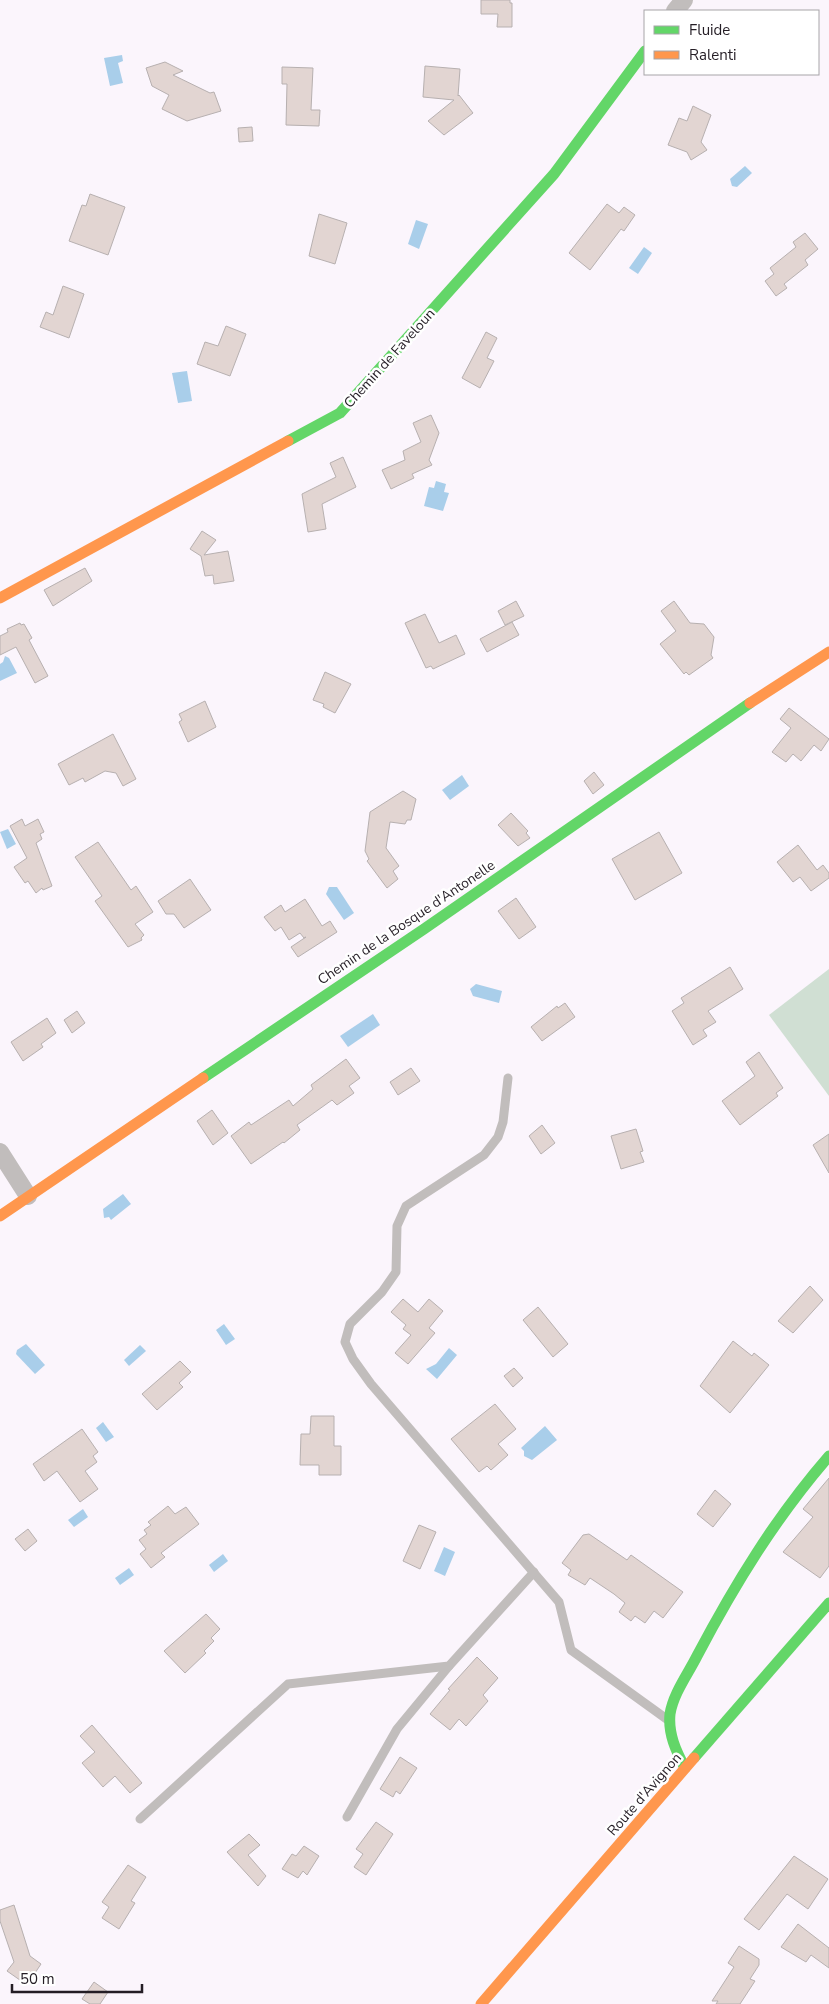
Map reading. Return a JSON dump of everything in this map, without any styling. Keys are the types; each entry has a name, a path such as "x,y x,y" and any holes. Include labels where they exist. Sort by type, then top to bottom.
{"street":[{"path":"676,10 684,0"},
{"name":"Chemin de Faveloun","path":"0,598 340,412 554,174 644,52"},
{"name":"Chemin de la Bosque d'Antonelle","path":"0,1216 424,929 745,706 829,652"},
{"path":"0,1152 28,1196"},
{"path":"686,1768 671,1742 668,1720 673,1702 728,1596 802,1485 829,1456"},
{"name":"Route d'Avignon","path":"481,2004 829,1603"}],"lane":[{"path":"508,1078 503,1122 498,1137 484,1155 406,1206 397,1226 396,1272 382,1292 350,1324 346,1342 353,1359 371,1384 559,1602 571,1650 668,1720"},
{"path":"347,1818 396,1729 534,1572"},
{"path":"140,1819 288,1684 450,1666"}],"green space":[{"path":"829,969 829,1096 769,1015"}],"water":[{"path":"122,55 123,61 118,63 123,83 110,86 104,58"},
{"path":"745,166 752,173 737,187 732,186 730,179"},
{"path":"416,220 428,224 419,249 408,244"},
{"path":"644,247 652,253 638,274 629,268"},
{"path":"187,371 192,401 178,403 172,373"},
{"path":"436,481 446,484 444,492 449,493 443,511 424,506 429,487 434,488"},
{"path":"5,656 9,658 17,673 0,681 0,664"},
{"path":"462,775 469,786 450,800 442,790"},
{"path":"8,829 16,844 7,849 0,832"},
{"path":"329,887 337,887 354,913 344,920 326,894"},
{"path":"476,984 502,991 499,1003 473,996 470,989"},
{"path":"373,1014 380,1025 348,1047 340,1036"},
{"path":"123,1194 131,1204 111,1220 109,1217 104,1218 103,1209"},
{"path":"224,1324 235,1339 226,1345 216,1330"},
{"path":"26,1344 45,1365 35,1374 16,1354 17,1350"},
{"path":"140,1345 146,1351 129,1366 124,1360"},
{"path":"449,1348 457,1355 437,1379 426,1369 436,1364"},
{"path":"103,1422 114,1437 106,1442 96,1428"},
{"path":"545,1426 557,1440 532,1460 524,1456 524,1451 521,1448"},
{"path":"83,1509 88,1517 74,1527 68,1520"},
{"path":"444,1547 455,1552 445,1576 434,1571"},
{"path":"223,1554 228,1561 214,1572 209,1565"},
{"path":"129,1568 134,1575 120,1585 115,1578"}],"building":[{"path":"481,0 510,0 510,3 512,3 512,27 497,27 498,14 481,14"},
{"path":"165,62 183,71 173,75 210,93 214,92 221,111 187,121 162,109 169,95 152,86 146,68"},
{"path":"425,66 460,69 458,96 473,113 444,135 428,121 454,100 423,97"},
{"path":"282,67 313,68 311,110 320,110 319,126 286,125 287,84 282,84"},
{"path":"693,106 711,115 701,142 707,150 691,160 687,152 668,145 679,118 687,121"},
{"path":"252,127 253,141 239,142 238,128"},
{"path":"90,194 125,207 108,255 69,241 82,205 86,206"},
{"path":"607,204 619,213 624,207 635,215 624,231 621,229 590,270 569,253"},
{"path":"319,214 347,223 335,264 309,256"},
{"path":"805,233 818,249 805,260 808,265 784,284 787,288 776,296 765,281 774,274 770,268 796,247 793,242"},
{"path":"63,286 84,294 69,338 40,327 46,312 53,315"},
{"path":"226,326 246,334 230,376 197,364 205,342 218,346"},
{"path":"486,332 497,338 487,358 494,361 480,388 462,378"},
{"path":"431,415 439,433 429,460 432,465 412,474 414,478 391,489 382,470 405,460 403,451 421,442 413,423"},
{"path":"343,457 356,487 322,504 326,529 308,532 302,494 336,477 330,463"},
{"path":"202,531 216,540 204,555 228,551 234,581 214,584 213,575 205,576 201,556 190,549"},
{"path":"85,568 92,581 53,606 44,590"},
{"path":"516,601 524,616 505,625 498,611"},
{"path":"674,601 690,623 704,624 714,637 711,655 713,658 689,675 686,672 684,674 660,644 676,631 661,611"},
{"path":"425,614 439,643 456,635 465,654 433,669 431,666 426,668 405,623"},
{"path":"512,622 519,635 487,652 480,639"},
{"path":"20,623 21,625 24,624 32,638 29,640 48,676 35,683 16,647 0,655 0,636 8,632 7,629"},
{"path":"325,672 351,684 335,713 323,707 324,704 313,700"},
{"path":"205,701 216,727 188,742 179,722 182,720 179,714"},
{"path":"789,708 829,739 821,751 814,745 801,761 793,754 786,762 772,752 791,728 780,719"},
{"path":"113,734 136,779 123,786 116,773 105,771 85,782 83,778 69,785 58,764"},
{"path":"594,772 604,785 593,794 584,781"},
{"path":"403,791 416,799 411,820 407,820 405,824 390,822 386,848 399,866 393,871 398,879 387,888 367,861 369,859 365,851 370,812"},
{"path":"511,813 528,831 526,833 530,838 518,846 498,825"},
{"path":"22,819 25,826 38,819 44,832 40,834 42,839 36,843 52,886 43,890 42,888 36,893 28,881 25,883 14,867 27,858 10,826"},
{"path":"659,832 682,873 635,900 612,859"},
{"path":"98,842 131,890 136,886 153,912 135,924 144,935 141,938 142,940 128,947 95,901 102,896 75,857"},
{"path":"798,845 817,870 823,865 829,873 829,878 811,891 800,877 793,882 777,862"},
{"path":"190,879 211,910 184,928 174,914 166,914 158,901"},
{"path":"516,898 536,927 519,939 498,911"},
{"path":"305,899 322,926 330,921 337,932 298,957 291,947 306,937 304,938 300,933 289,940 281,927 275,931 264,917 281,905 285,912"},
{"path":"730,967 743,989 708,1011 716,1022 703,1030 707,1036 693,1045 672,1011 684,1003 681,998"},
{"path":"565,1003 575,1017 542,1041 531,1027 557,1006 558,1008"},
{"path":"77,1011 85,1023 72,1033 64,1020"},
{"path":"47,1018 56,1033 41,1044 43,1047 23,1061 11,1042"},
{"path":"759,1052 783,1088 776,1093 778,1096 740,1125 722,1101 755,1076 746,1062"},
{"path":"346,1059 360,1078 349,1086 354,1093 337,1105 332,1100 297,1125 300,1130 284,1143 251,1164 231,1136 249,1122 251,1125 289,1100 293,1106 313,1089 311,1085"},
{"path":"411,1068 420,1081 398,1095 390,1082"},
{"path":"212,1110 228,1133 213,1145 197,1121"},
{"path":"542,1125 555,1143 541,1154 529,1136"},
{"path":"636,1129 643,1151 640,1152 644,1162 621,1169 611,1136"},
{"path":"829,1134 829,1173 813,1145"},
{"path":"810,1286 823,1300 793,1333 778,1321"},
{"path":"403,1299 418,1312 429,1299 443,1311 429,1328 435,1333 408,1364 395,1353 411,1335 403,1329 406,1325 391,1312"},
{"path":"538,1307 568,1344 553,1357 523,1320"},
{"path":"733,1341 752,1356 754,1353 769,1365 730,1413 700,1386"},
{"path":"180,1361 191,1372 179,1383 183,1387 157,1410 142,1394"},
{"path":"514,1368 523,1378 513,1387 504,1376"},
{"path":"495,1404 516,1429 498,1444 508,1455 491,1470 487,1466 479,1472 451,1439"},
{"path":"311,1416 334,1416 334,1446 341,1446 341,1475 319,1475 319,1465 300,1465 301,1434 310,1434"},
{"path":"82,1429 98,1452 93,1456 97,1462 85,1471 98,1489 80,1502 57,1471 44,1481 33,1464"},
{"path":"829,1478 829,1566 820,1578 783,1552 813,1517 803,1509"},
{"path":"715,1490 731,1504 713,1527 697,1514"},
{"path":"168,1506 175,1514 186,1507 199,1524 161,1553 165,1557 151,1568 140,1554 146,1549 139,1540 147,1534 144,1530 151,1525 148,1522"},
{"path":"419,1525 436,1532 420,1569 403,1561"},
{"path":"28,1529 37,1541 25,1551 15,1539"},
{"path":"589,1534 627,1560 631,1555 683,1592 663,1618 654,1611 645,1623 635,1616 631,1621 619,1612 625,1603 614,1594 590,1578 585,1585 568,1575 571,1570 562,1563 583,1535"},
{"path":"206,1614 220,1629 211,1638 214,1641 204,1651 206,1653 185,1673 164,1651"},
{"path":"477,1657 498,1678 483,1695 488,1701 466,1726 459,1719 450,1730 430,1714 450,1690 448,1689"},
{"path":"92,1725 142,1783 130,1793 115,1776 103,1787 82,1763 95,1752 80,1736"},
{"path":"400,1757 417,1768 400,1794 396,1791 393,1797 380,1789"},
{"path":"376,1822 393,1834 366,1875 354,1867 363,1854 356,1849"},
{"path":"249,1834 260,1845 248,1855 266,1876 258,1886 227,1852"},
{"path":"304,1846 319,1856 307,1875 303,1871 298,1878 282,1869 292,1854 296,1856"},
{"path":"794,1856 828,1879 808,1909 787,1894 759,1930 744,1919"},
{"path":"128,1865 146,1877 131,1901 135,1903 119,1929 102,1918 109,1907 102,1902"},
{"path":"14,1905 30,1956 41,1964 27,1985 7,1971 14,1962 0,1921 0,1910"},
{"path":"798,1924 829,1948 829,1968 811,1955 806,1962 781,1947"},
{"path":"739,1946 759,1959 759,1965 750,1979 755,1981 740,2004 716,2004 718,2001 712,2001 734,1967 728,1963"},
{"path":"94,1982 108,1992 100,2004 90,2004 82,1999"}],"traffic: fast":[{"path":"288,441 340,413 554,174 644,52"},
{"path":"203,1078 424,929 750,703"},
{"path":"685,1768 676,1749 670,1728 670,1714 677,1692 726,1603 757,1552 791,1503 829,1456"},
{"path":"694,1758 829,1603"}],"traffic: slow":[{"path":"0,598 288,441"},
{"path":"750,703 829,652"},
{"path":"0,1216 203,1078"},
{"path":"481,2004 694,1758"}]}
